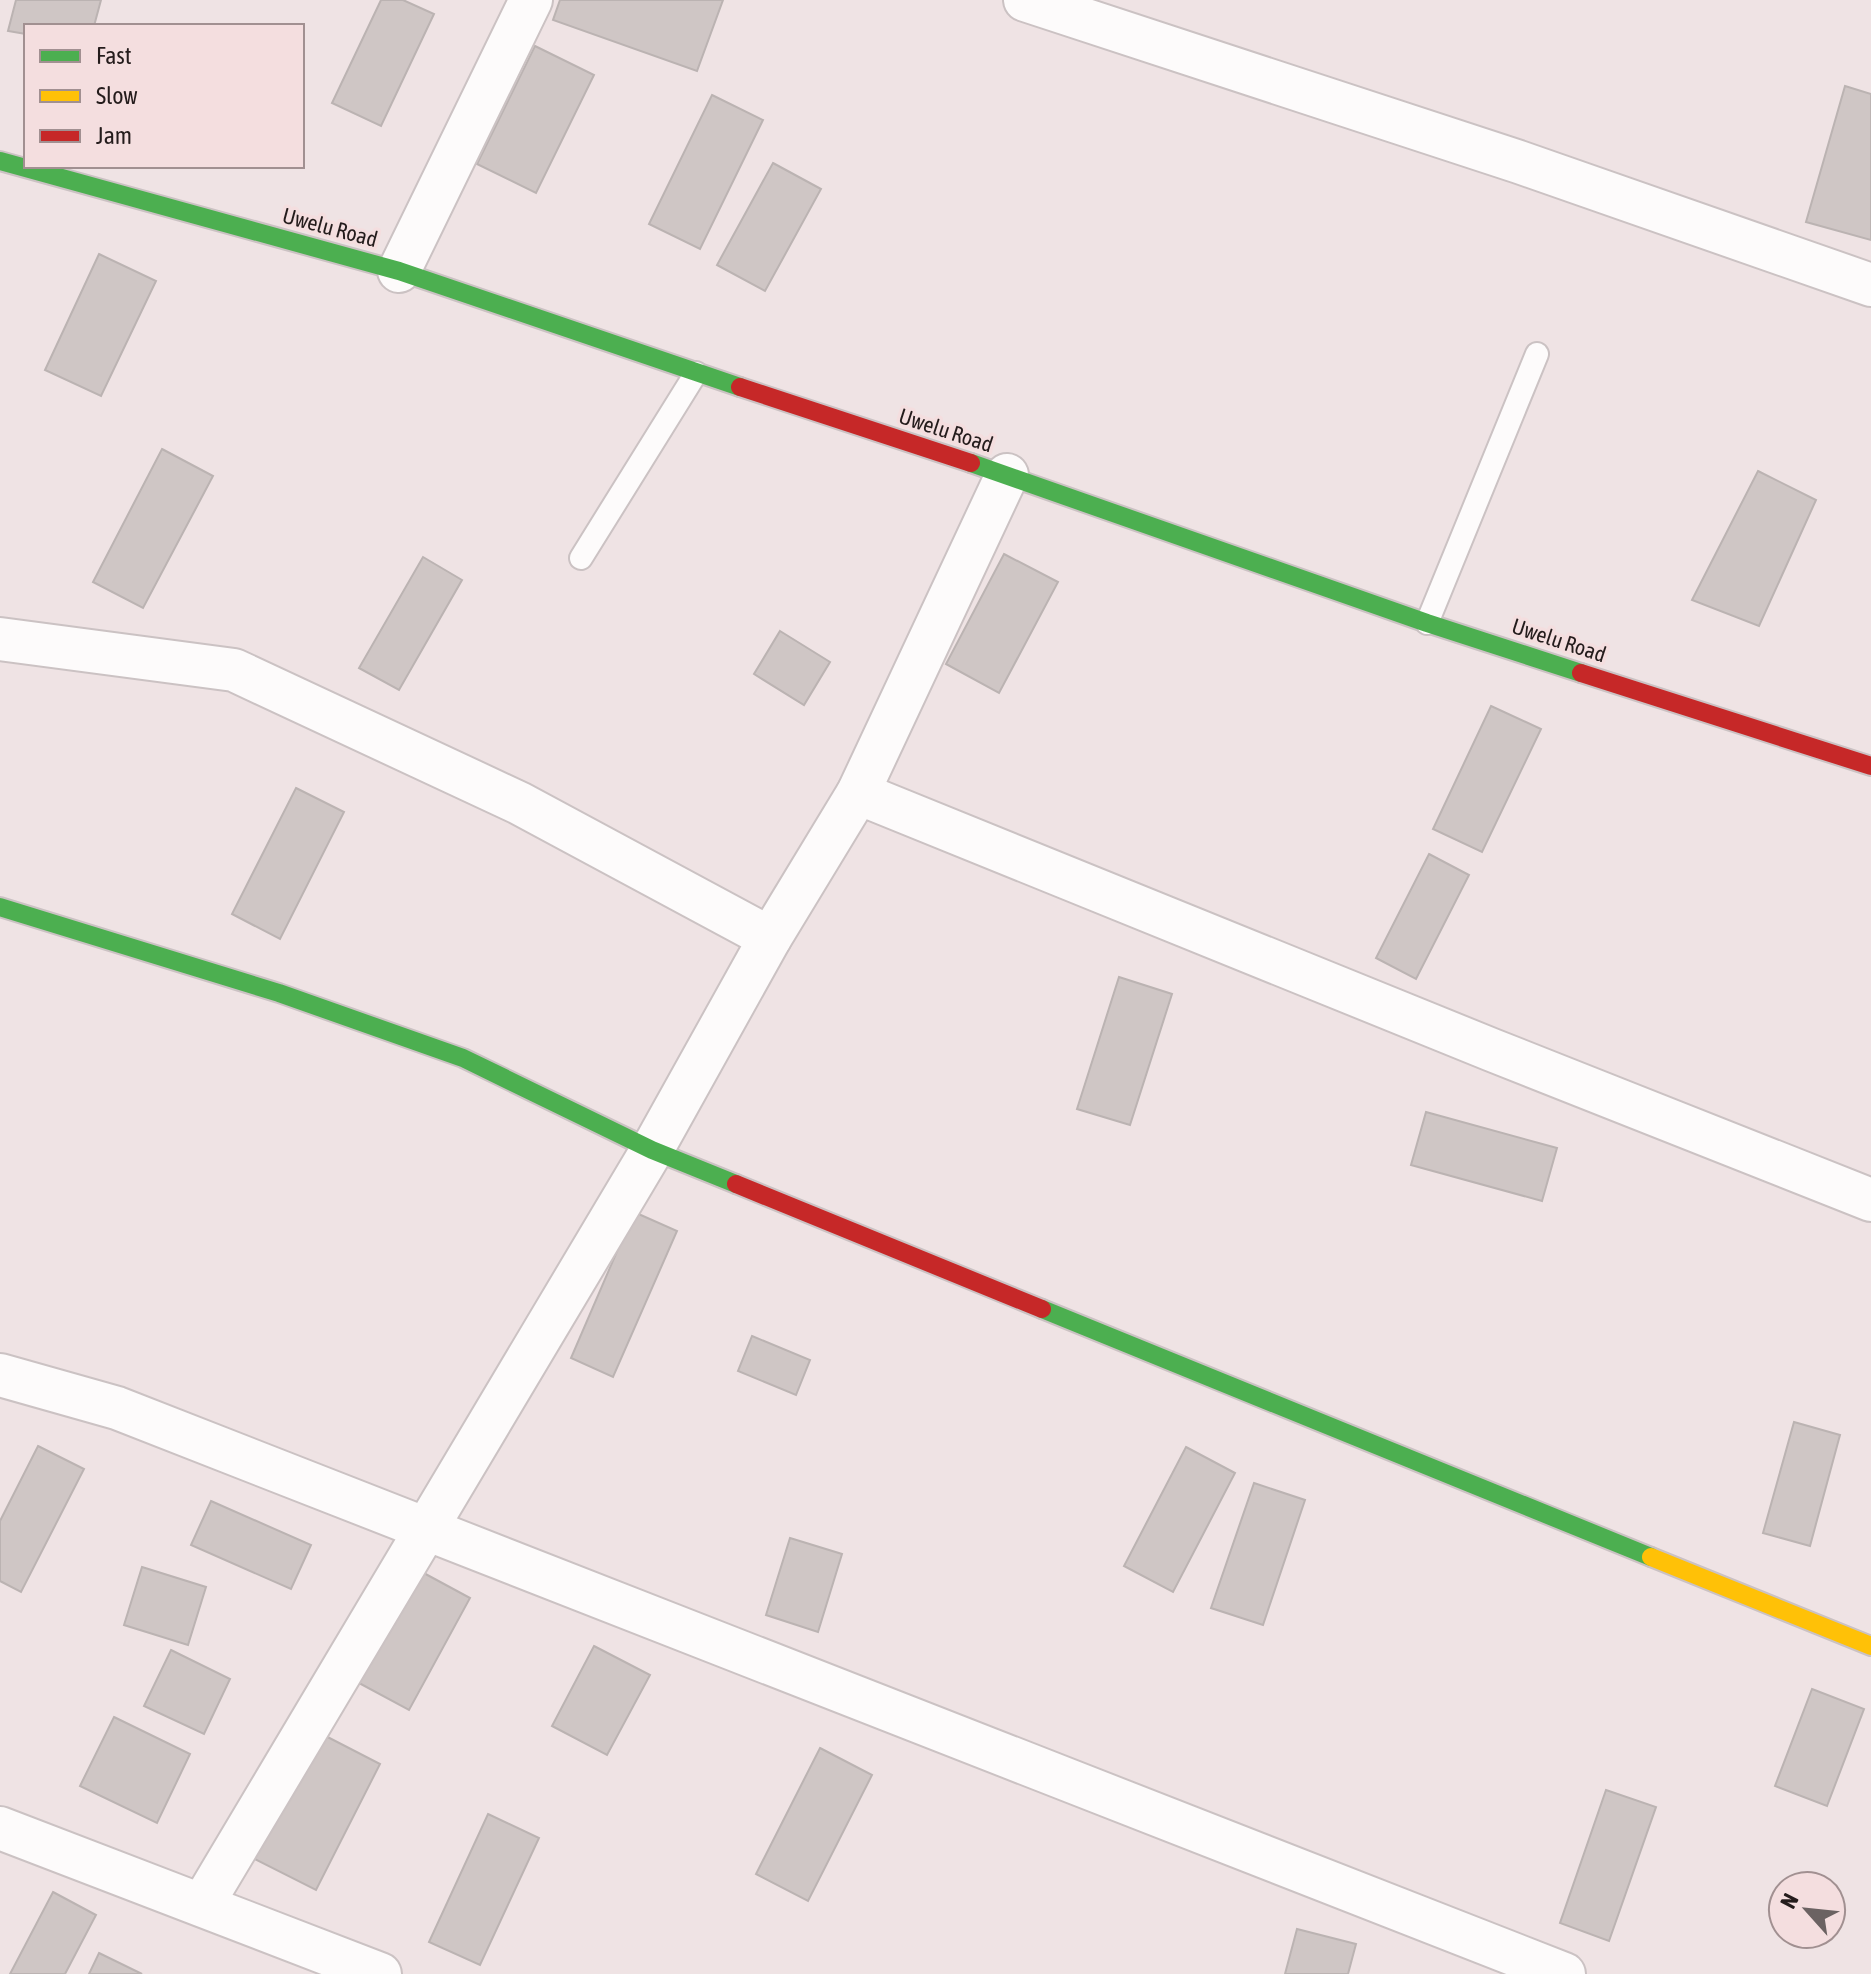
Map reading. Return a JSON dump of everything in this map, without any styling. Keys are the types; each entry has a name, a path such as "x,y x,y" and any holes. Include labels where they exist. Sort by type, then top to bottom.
{"street":[{"path":"399,271 531,0"},
{"path":"1025,0 1519,162 1871,285"},
{"name":"Uwelu Road","path":"0,161 24,168"},
{"name":"Uwelu Road","path":"25,168 399,271 1007,475 1427,623 1871,766"},
{"path":"202,1905 652,1150 770,938 858,793 1007,475"},
{"path":"0,639 234,670 519,803 770,938"},
{"path":"858,793 1871,1200"},
{"path":"0,907 279,993 463,1058 652,1150 1871,1646"},
{"path":"0,1375 117,1408 1564,1974"},
{"path":"0,1828 380,1974"}],"lane":[{"path":"1427,623 1537,354"},
{"path":"581,558 696,373"}],"building":[{"path":"16,0 101,0 95,24 24,24 24,34 8,31"},
{"path":"381,0 403,0 434,14 381,126 332,103"},
{"path":"560,0 723,0 697,71 553,20"},
{"path":"535,46 594,75 536,193 477,164"},
{"path":"1845,86 1871,94 1871,240 1806,222"},
{"path":"712,95 763,120 700,249 649,224"},
{"path":"773,163 821,189 765,291 717,265"},
{"path":"99,254 156,281 101,396 45,370"},
{"path":"162,449 213,476 143,608 93,582"},
{"path":"1758,471 1816,500 1759,626 1692,600"},
{"path":"1004,554 1058,582 999,693 946,664"},
{"path":"423,557 462,580 399,690 359,668"},
{"path":"780,631 830,662 804,705 754,674"},
{"path":"1491,706 1541,729 1482,852 1433,829"},
{"path":"296,788 344,812 280,939 232,914"},
{"path":"1429,854 1469,875 1416,979 1376,958"},
{"path":"1119,977 1172,994 1130,1125 1077,1109"},
{"path":"1426,1112 1557,1148 1542,1201 1411,1165"},
{"path":"634,1212 677,1231 613,1377 571,1358"},
{"path":"752,1336 810,1360 796,1395 738,1371"},
{"path":"1794,1422 1840,1435 1810,1546 1763,1533"},
{"path":"38,1446 84,1469 21,1592 0,1581 0,1521"},
{"path":"1186,1447 1235,1473 1173,1592 1124,1566"},
{"path":"1254,1483 1305,1500 1263,1625 1211,1608"},
{"path":"211,1501 311,1545 291,1589 191,1545"},
{"path":"790,1538 842,1554 818,1632 766,1615"},
{"path":"142,1567 206,1587 188,1645 124,1625"},
{"path":"420,1571 470,1598 409,1710 359,1683"},
{"path":"594,1646 650,1675 607,1755 552,1726"},
{"path":"171,1650 230,1679 204,1734 144,1706"},
{"path":"1812,1689 1864,1709 1827,1806 1775,1786"},
{"path":"114,1717 190,1754 157,1823 80,1786"},
{"path":"312,1729 380,1764 316,1890 247,1855"},
{"path":"820,1748 872,1775 808,1901 756,1874"},
{"path":"1606,1790 1656,1807 1609,1941 1560,1923"},
{"path":"488,1814 539,1838 480,1965 429,1942"},
{"path":"53,1892 96,1915 65,1974 10,1974"},
{"path":"1297,1929 1356,1944 1348,1974 1285,1974"},
{"path":"99,1953 142,1974 89,1974"}],"traffic: fast":[{"path":"0,161 24,168"},
{"path":"25,168 399,271 740,387"},
{"path":"971,463 1427,623 1581,673"},
{"path":"0,907 279,993 463,1058 652,1150 736,1184"},
{"path":"1042,1309 1651,1557"}],"traffic: slow":[{"path":"1651,1557 1871,1646"}],"traffic: jam":[{"path":"740,387 971,463"},
{"path":"1581,673 1871,766"},
{"path":"736,1184 1042,1309"}]}
